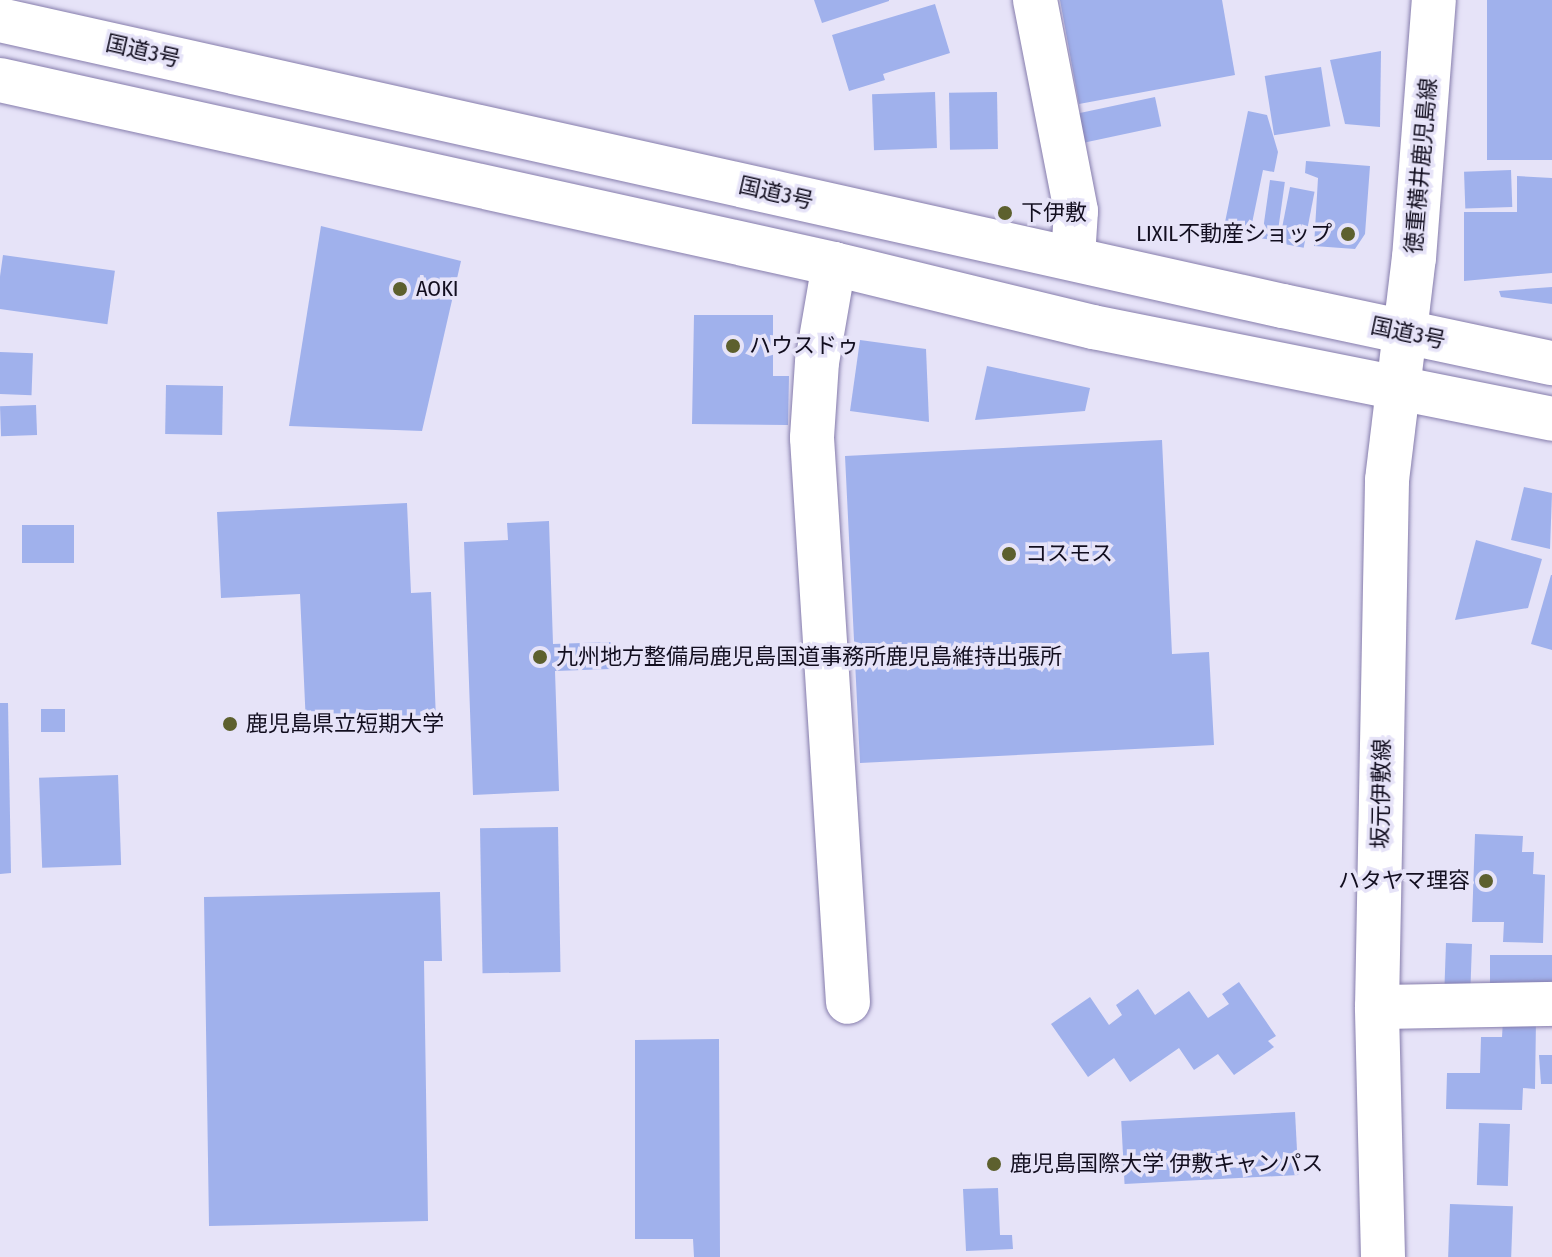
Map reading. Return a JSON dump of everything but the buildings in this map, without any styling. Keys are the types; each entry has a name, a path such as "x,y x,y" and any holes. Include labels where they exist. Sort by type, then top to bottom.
{"main road":[{"path":"1035,0 1076,211 1073,258"},
{"name":"徳重横井鹿児島線","path":"1405,332 1434,0"},
{"name":"国道3号","path":"24,15 1073,258 1552,363"},
{"path":"0,80 834,264 1093,327 1552,419"},
{"path":"834,264 817,362 812,438 848,1002"},
{"name":"坂元伊敷線","path":"1383,1257 1377,1007 1387,480 1405,332"},
{"path":"1377,1007 1552,1004"}],"place":[{"name":"下伊敷","path":"1005,213"},
{"name":"LIXIL不動産ショップ","path":"1348,234"},
{"name":"AOKI","path":"400,289"},
{"name":"ハウスドゥ","path":"733,346"},
{"name":"コスモス","path":"1009,554"},
{"name":"九州地方整備局鹿児島国道事務所鹿児島維持出張所","path":"540,657"},
{"name":"鹿児島県立短期大学","path":"230,724"},
{"name":"ハタヤマ理容","path":"1486,881"},
{"name":"鹿児島国際大学 伊敷キャンパス","path":"994,1164"}]}
